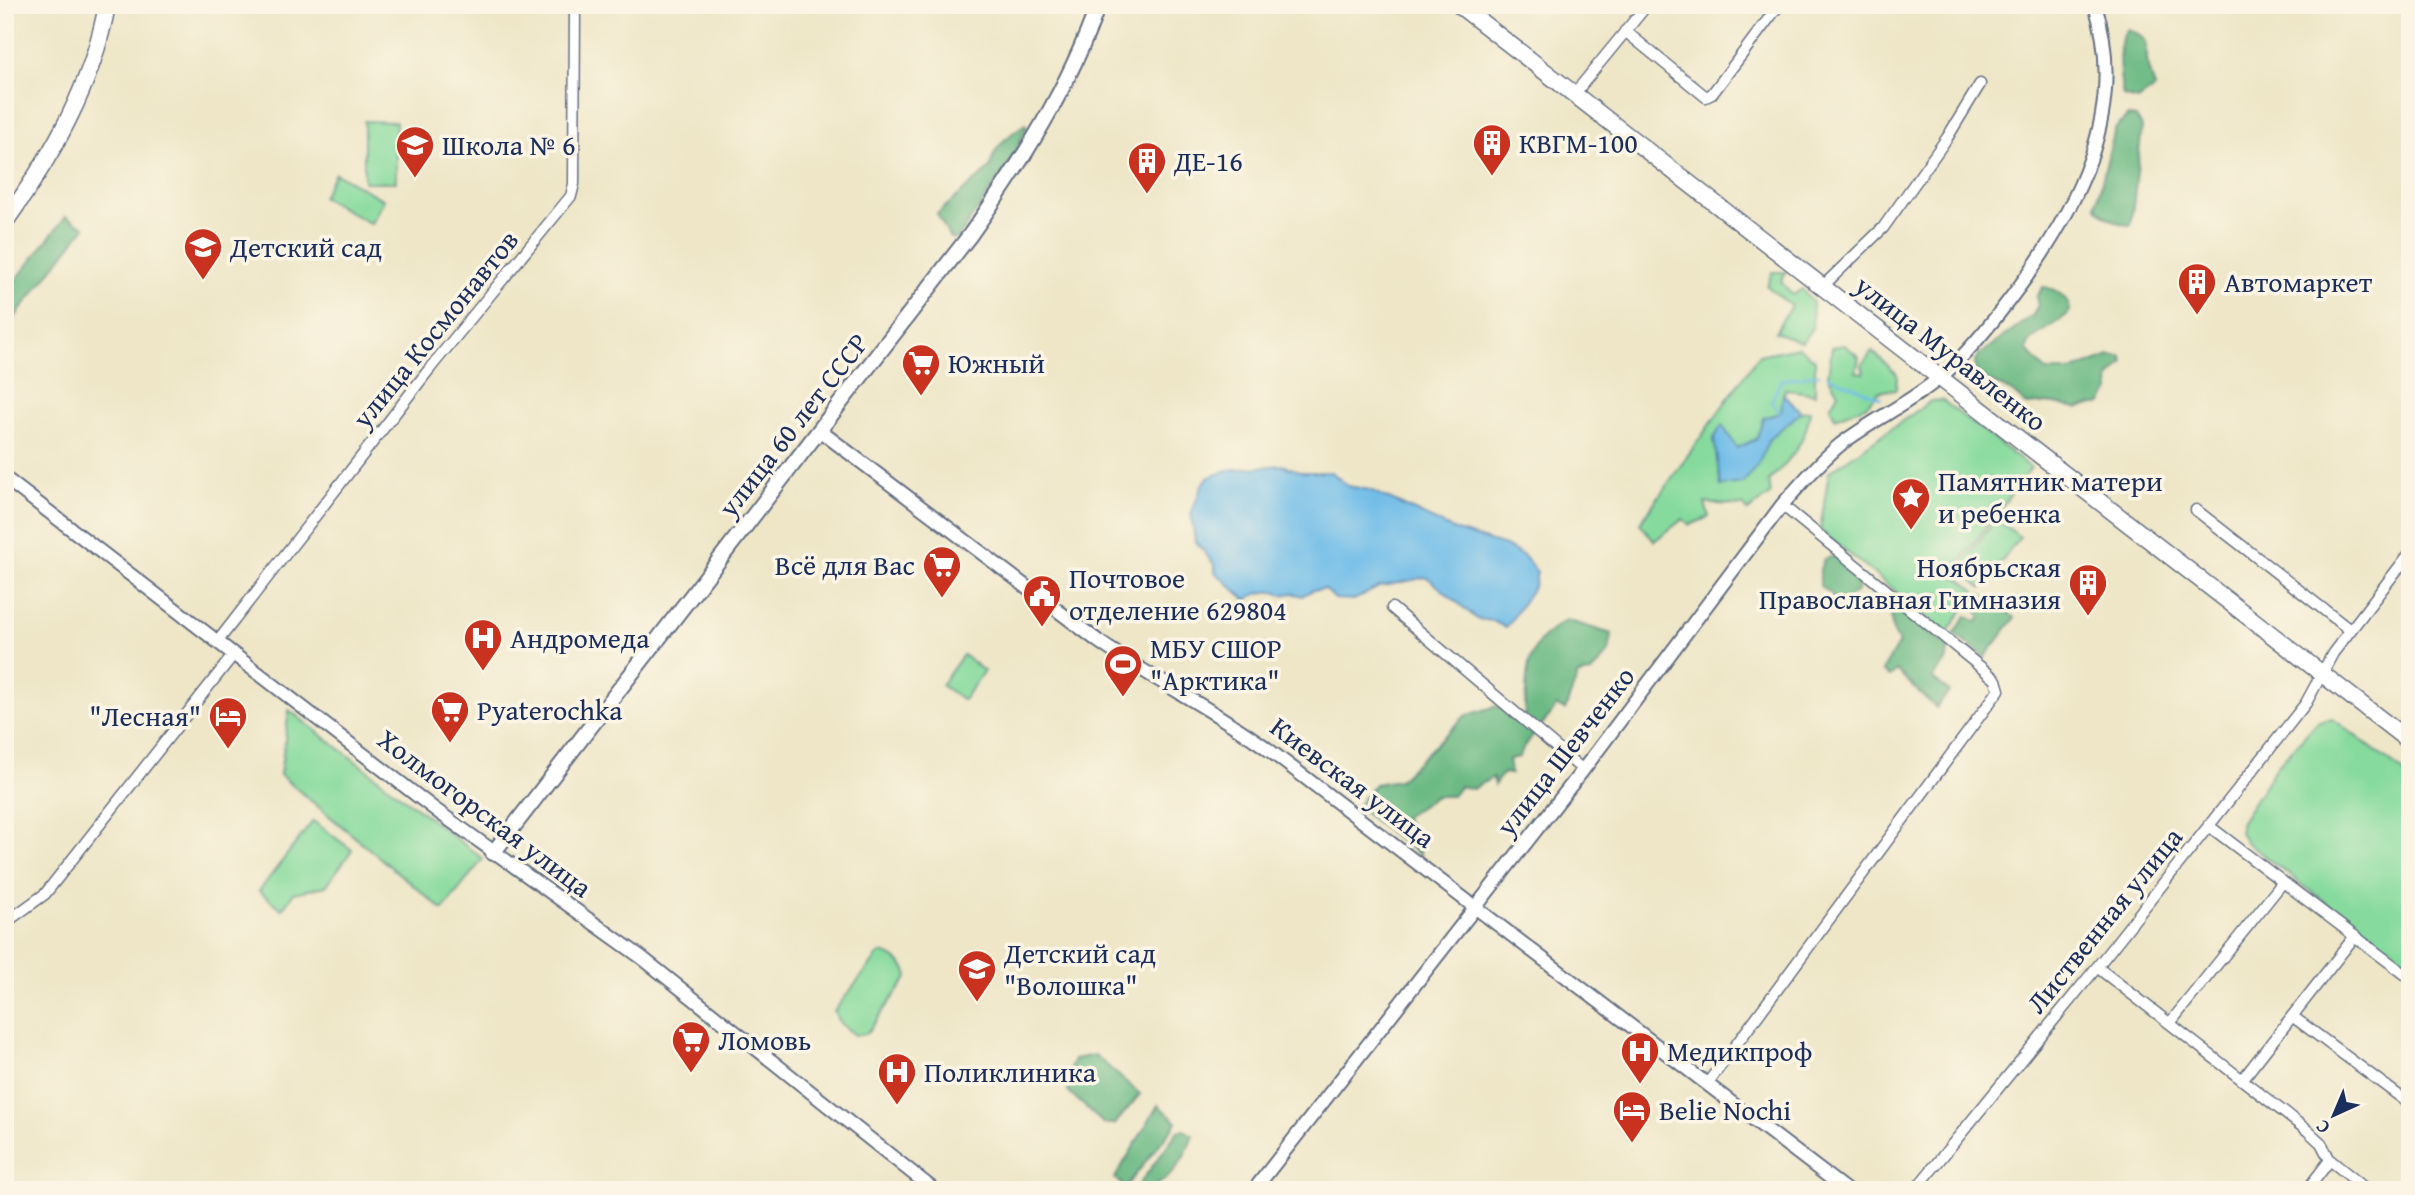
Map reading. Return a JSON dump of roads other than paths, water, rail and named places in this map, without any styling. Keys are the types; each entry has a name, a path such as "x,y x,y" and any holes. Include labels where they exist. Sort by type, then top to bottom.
{"main road":[{"path":"5,222 42,167 76,106 93,65 107,5"},
{"name":"улица 60 лет СССР","path":"493,853 898,330 1003,188 1055,100 1098,5"},
{"name":"улица Муравленко","path":"1460,5 2410,742"}],"street":[{"name":"улица Космонавтов","path":"218,641 431,367 571,196 574,184 575,5"},
{"path":"1574,93 1647,5"},
{"path":"1625,32 1706,97 1712,94 1779,5"},
{"name":"улица Шевченко","path":"1254,1189 1583,770 1782,505 1841,444 1940,377 1978,338 2036,265 2059,231 2081,189 2094,150 2105,95 2104,39 2095,5"},
{"path":"1823,286 1884,228 1948,138 1980,84"},
{"name":"Киевская улица","path":"819,430 1098,641 1144,672 1232,723 1476,905 1846,1190"},
{"name":"Холмогорская улица","path":"5,478 493,853 641,957 934,1190"},
{"path":"1707,1084 1999,690 1996,680 1782,505"},
{"path":"2196,510 2350,630"},
{"name":"Лиственная улица","path":"1915,1190 2097,967 2306,703 2321,674 2350,630 2410,553"},
{"path":"1392,608 1583,770"},
{"path":"5,923 45,894 234,654"},
{"path":"2208,826 2410,978"},
{"path":"2170,1023 2283,882"},
{"path":"2242,1080 2355,936"},
{"path":"2097,967 2308,1131 2321,1143 2330,1160 2367,1190"},
{"path":"2292,1016 2410,1104"},
{"path":"2307,1190 2330,1160"}],"water":[{"path":"1783,394 1801,412 1769,439 1759,463 1743,483 1721,486 1714,439 1722,425 1737,448 1757,439 1763,418 1781,413"},
{"path":"1282,465 1303,472 1331,472 1348,486 1370,490 1457,531 1505,546 1524,556 1537,572 1534,586 1506,628 1493,621 1477,619 1427,577 1379,587 1354,600 1335,599 1325,589 1313,590 1302,596 1264,592 1246,600 1215,572 1215,565 1195,541 1191,514 1203,483 1209,477 1228,470"}],"waterway":[{"path":"1781,413 1771,402 1781,380 1819,374"},
{"path":"1828,376 1881,398"}],"place":[{"name":"КВГМ-100","path":"1492,177"},
{"name":"Школа № 6","path":"415,179"},
{"name":"ДЕ-16","path":"1147,195"},
{"name":"Детский сад","path":"203,281"},
{"name":"Автомаркет","path":"2197,316"},
{"name":"Южный","path":"921,397"},
{"name":"Памятник матери и ребенка","path":"1911,531"},
{"name":"Всё для Вас","path":"942,599"},
{"name":"Ноябрьская Православная Гимназия","path":"2088,617"},
{"name":"Почтовое отделение 629804","path":"1042,628"},
{"name":"Андромеда","path":"483,672"},
{"name":"МБУ СШОР \"Арктика\"","path":"1123,698"},
{"name":"Pyaterochka","path":"450,744"},
{"name":"\"Лесная\"","path":"228,750"},
{"name":"Детский сад \"Волошка\"","path":"977,1003"},
{"name":"Ломовь","path":"691,1074"},
{"name":"Медикпроф","path":"1640,1085"},
{"name":"Поликлиника","path":"897,1106"},
{"name":"Belie Nochi","path":"1632,1144"}]}
